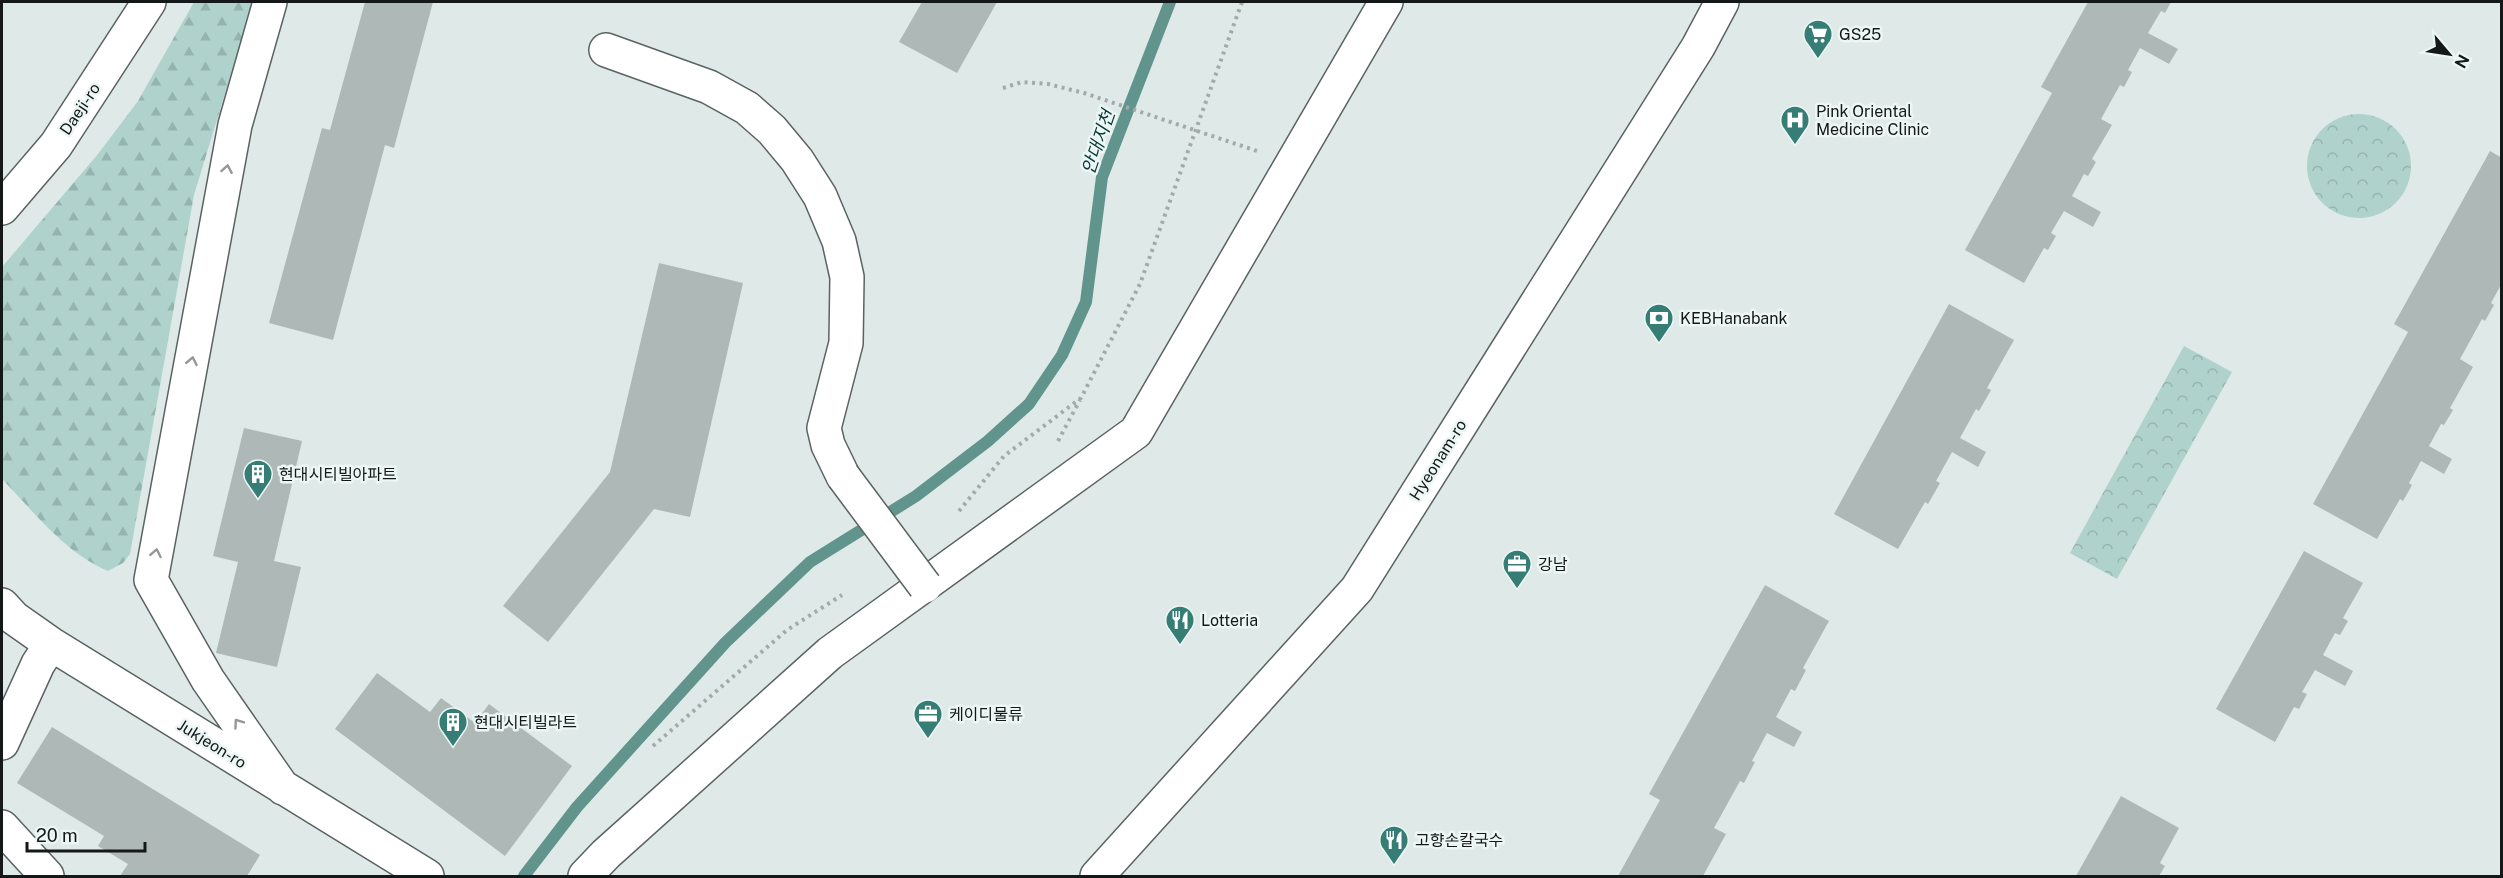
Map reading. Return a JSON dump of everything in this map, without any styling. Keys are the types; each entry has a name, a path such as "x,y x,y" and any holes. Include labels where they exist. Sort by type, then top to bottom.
{"street":[{"name":"Daeji-ro","path":"2,208 56,145 149,2"},
{"path":"270,2 235,125 151,580 208,680 283,788"},
{"path":"585,876 606,854 830,653 1136,432 1386,2"},
{"name":"Hyeonam-ro","path":"1097,876 1357,589 1698,46 1722,2"},
{"path":"606,50 709,87 747,108 772,130 820,196 839,242 848,277 846,343 824,428 828,445 843,476 925,586"},
{"name":"Jukjeon-ro","path":"2,605 14,618 51,644 427,876"},
{"path":"2,743 38,664 51,644"},
{"path":"2,827 47,876"}],"path":[{"path":"956,515 1004,456 1081,399 1140,284 1242,2"},
{"path":"1003,88 1022,82 1048,84 1268,154"},
{"path":"653,746 787,630 845,593"}],"green space":[{"path":"194,2 253,2 194,195 130,554 123,563 108,571 92,563 64,543 2,479 2,267 98,154 138,101"},
{"path":"2359,114 2379,118 2396,129 2407,146 2411,166 2407,186 2396,203 2379,214 2359,218 2339,214 2322,203 2311,186 2307,166 2311,146 2322,129 2339,118"},
{"path":"2184,346 2232,372 2117,579 2070,553"}],"building":[{"path":"365,2 433,2 394,148 385,145 333,340 269,323 322,128 330,130"},
{"path":"922,2 997,2 957,73 899,42"},
{"path":"2088,2 2171,2 2165,13 2161,11 2148,33 2178,49 2169,64 2140,48 2128,70 2132,72 2124,87 2120,85 2101,119 2112,125 2092,159 2096,162 2088,176 2084,174 2072,196 2101,212 2093,227 2064,211 2051,233 2056,236 2048,250 2044,248 2024,283 1965,250 2052,93 2041,87"},
{"path":"2490,151 2502,158 2502,283 2491,303 2494,305 2485,321 2482,319 2460,359 2473,367 2450,408 2453,410 2444,425 2441,424 2429,446 2452,459 2444,474 2421,461 2409,483 2412,485 2403,501 2400,499 2377,539 2313,504 2408,332 2394,324"},
{"path":"659,263 743,283 690,517 654,509 548,642 503,606 610,472"},
{"path":"1949,304 2014,340 1987,388 1991,390 1979,411 1976,409 1960,438 1986,452 1978,467 1952,452 1936,481 1940,483 1928,504 1925,502 1898,549 1834,514"},
{"name":"현대시티빌아파트","path":"244,428 302,441 274,561 301,567 277,667 216,653 238,562 213,556"},
{"path":"2304,551 2363,583 2343,618 2348,621 2340,635 2335,633 2323,655 2353,671 2345,686 2315,670 2302,692 2307,694 2299,709 2294,707 2275,742 2216,709"},
{"path":"1765,585 1829,621 1803,668 1806,670 1795,691 1791,689 1776,717 1802,732 1794,747 1767,733 1752,761 1755,762 1744,783 1740,781 1714,828 1726,834 1703,876 1618,876 1660,800 1649,794"},
{"name":"현대시티빌라트","path":"377,673 430,712 441,698 475,723 489,704 572,766 505,856 335,729"},
{"path":"52,727 260,855 247,876 120,876 128,864 98,846 104,836 17,783"},
{"path":"2121,796 2179,828 2160,863 2165,866 2159,876 2076,876"}],"waterway":[{"name":"안대지천","path":"524,876 577,807 725,643 810,562 916,496 988,441 1029,404 1062,355 1086,302 1102,177 1170,2"}],"place":[{"name":"GS25","path":"1818,60"},
{"name":"Pink Oriental Medicine Clinic","path":"1795,146"},
{"name":"KEBHanabank","path":"1659,344"},
{"name":"현대시티빌아파트","path":"258,500"},
{"name":"강남","path":"1517,590"},
{"name":"Lotteria","path":"1180,646"},
{"name":"케이디물류","path":"928,740"},
{"name":"현대시티빌라트","path":"453,748"},
{"name":"고향손칼국수","path":"1394,866"}]}
